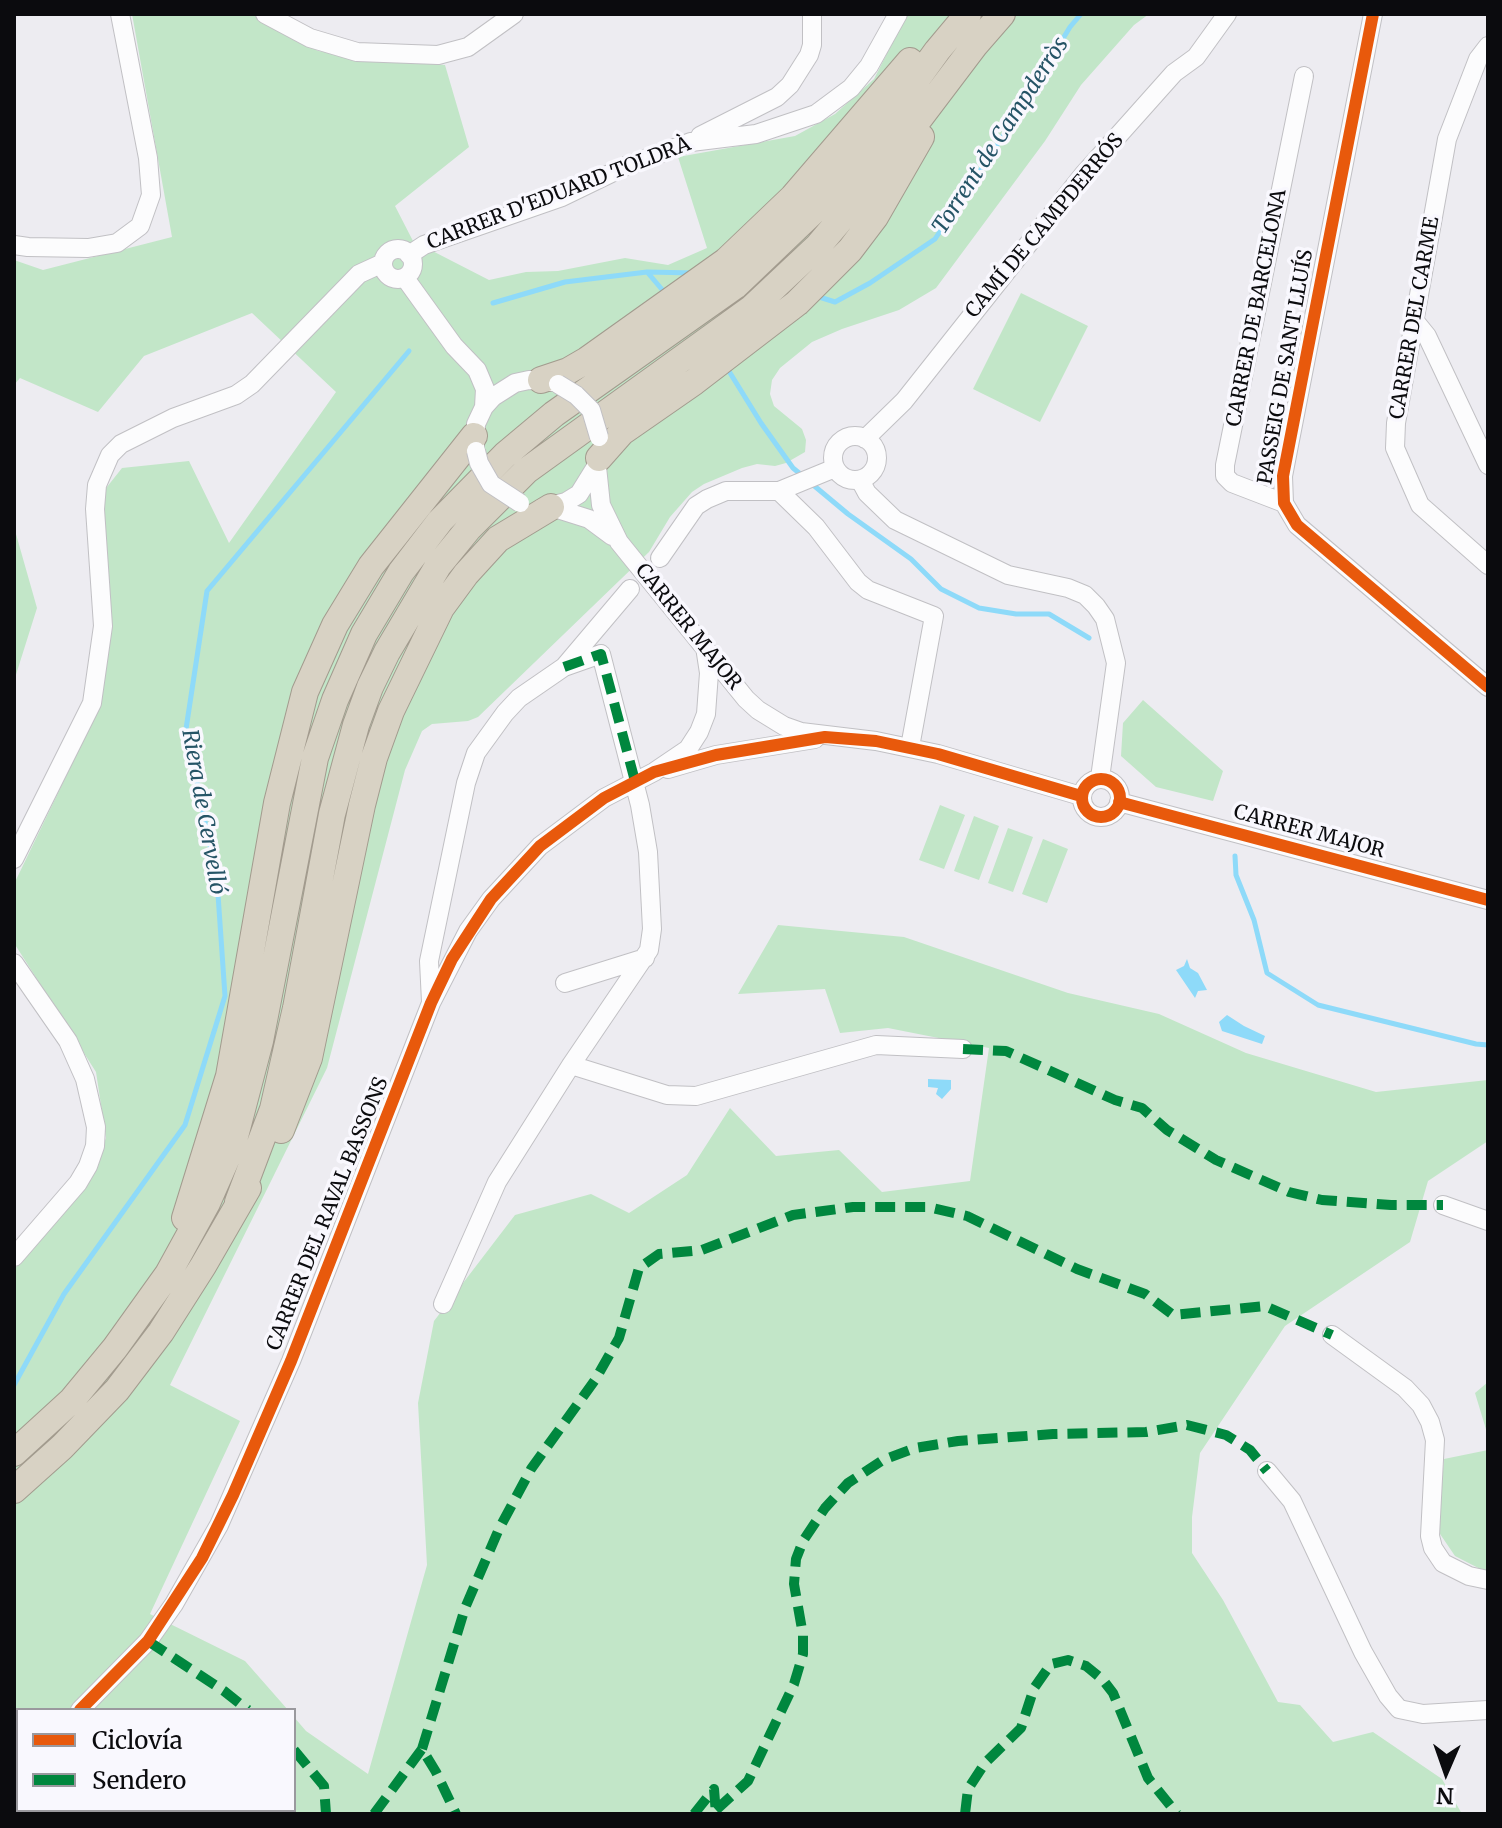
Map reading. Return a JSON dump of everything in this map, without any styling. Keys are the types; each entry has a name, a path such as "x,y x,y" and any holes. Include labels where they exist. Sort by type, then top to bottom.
{"highway":[{"path":"550,382 587,360 695,284 754,235 803,186 932,34 954,14"},
{"path":"14,1453 72,1400 115,1348 168,1274 207,1203 233,1144 260,1041 315,758 335,700 364,634 401,572 440,521 505,455 554,414 735,286 823,202 968,14"},
{"path":"238,1202 273,1109 296,1008 332,814 356,725 370,687 421,592 469,528 526,471 752,308 818,246 1002,14"},
{"path":"598,454 622,432 694,382 797,303 850,250 902,174 953,75"},
{"path":"168,1274 229,1076 277,803 305,692 335,625 371,566 475,443"},
{"path":"14,1490 62,1447 117,1390 161,1332 277,1139 309,1058 362,805 391,711 441,608 466,574 498,539 551,507"}],"street":[{"path":"14,245 88,248 117,243 140,226 151,195 148,158 120,14"},
{"path":"265,14 310,38 357,52 438,55 468,47 514,14"},
{"path":"691,142 777,97 790,85 809,55 812,14"},
{"name":"CARRER D'EDUARD TOLDRÀ","path":"409,255 424,245 562,197 626,166 691,142 756,134 816,114 851,88 869,66 898,14"},
{"name":"CAMÍ DE CAMPDERRÓS","path":"865,439 904,401 1083,175 1174,73 1196,57 1227,14"},
{"name":"PASSEIG DE SANT LLUÍS","path":"1373,14 1283,476 1284,503 1297,525 1488,687"},
{"name":"CARRER DEL CARME","path":"1488,46 1478,59 1447,139 1396,423 1395,448 1420,505 1488,565"},
{"name":"CARRER DE BARCELONA","path":"1284,503 1232,483 1225,476 1225,465 1304,76"},
{"path":"405,278 413,266 409,255 402,250 393,250 383,263 389,276 405,278 483,380 486,397 475,443 484,475 491,484 520,503 551,507 579,494 598,454 591,410 576,395 550,382 515,383 469,361"},
{"path":"14,859 92,703 100,660 103,618 95,509 97,485 110,455 121,444 173,418 236,395 252,384 359,274 383,263"},
{"path":"1414,320 1427,336 1488,465"},
{"path":"484,407 515,383"},
{"path":"660,558 696,506 707,499 726,491 784,489 828,471 844,478 860,480 868,476 876,465 875,449 865,439 846,438 837,445 828,471"},
{"name":"CARRER MAJOR","path":"598,454 601,505 619,542"},
{"path":"860,480 867,493 895,520 1008,575 1068,588 1085,595 1096,606 1108,628 1116,663 1100,778"},
{"path":"784,489 858,582 868,590 934,616 910,747"},
{"name":"CARRER MAJOR","path":"551,507 589,519 619,542 758,710 784,726 825,737 910,747 1014,774 1081,796"},
{"path":"431,1003 429,961 466,783 476,753 491,729 519,698 564,667 630,589"},
{"path":"654,772 688,749 703,724 709,687 705,647"},
{"path":"443,1304 497,1182 571,1065 645,958 652,929 648,852 635,781 601,654 564,667"},
{"path":"654,772 729,753 825,737"},
{"name":"CARRER DEL RAVAL BASSONS","path":"82,1708 148,1641 174,1604 219,1525 291,1361 431,1003 468,931 516,869 568,824 604,798 654,772"},
{"path":"1100,778 1118,789 1119,802 1113,813 1101,817 1088,813 1081,796 1087,783 1100,778"},
{"name":"CARRER MAJOR","path":"1119,802 1488,900"},
{"path":"565,983 645,958"},
{"path":"14,963 68,1041 85,1079 96,1127 95,1146 78,1183 14,1257"},
{"path":"571,1065 667,1095 696,1096 876,1045 963,1049"},
{"path":"1443,1205 1488,1221"},
{"path":"1332,1335 1405,1388 1421,1405 1435,1440 1430,1536 1433,1548 1443,1563 1469,1576 1488,1580"},
{"path":"1267,1471 1292,1501 1363,1652 1399,1709 1423,1714 1488,1710"}],"green space":[{"path":"132,14 251,14 318,51 445,65 469,147 395,206 413,241 489,280 625,258 668,265 707,248 678,157 795,136 835,114 874,79 907,14 1149,14 1134,25 1081,85 1045,141 936,288 899,310 812,342 780,368 772,380 770,394 774,406 802,429 806,440 805,452 775,466 757,464 742,468 692,492 670,517 649,552 478,717 468,721 432,724 422,731 405,770 327,1068 170,1385 240,1421 150,1614 245,1661 286,1708 16,1708 16,1759 14,1269 88,1183 106,1138 96,1072 14,943 14,884 101,704 111,633 103,492 122,468 189,461 229,543 336,392 252,313 144,356 98,412 20,378 14,385 14,260 43,270 172,237"},
{"path":"1021,293 1088,326 1040,422 973,389"},
{"path":"14,527 37,608 14,681"},
{"path":"1143,700 1223,771 1213,801 1156,787 1121,756 1123,723"},
{"path":"940,805 965,815 944,869 919,860"},
{"path":"974,816 999,826 979,880 954,871"},
{"path":"1008,828 1033,837 1013,892 988,883"},
{"path":"1043,839 1068,849 1047,903 1022,894"},
{"path":"778,925 904,937 1068,993 1159,1014 1246,1053 1376,1092 1488,1080 1488,1141 1428,1181 1410,1242 1285,1326 1200,1453 1192,1517 1192,1553 1223,1600 1278,1702 1300,1705 1333,1742 1373,1732 1442,1779 1462,1814 82,1814 296,1812 296,1719 306,1731 368,1774 427,1565 418,1403 434,1321 515,1215 591,1194 629,1213 687,1175 730,1108 776,1156 839,1150 882,1192 970,1181 989,1048 888,1028 840,1033 825,989 738,994"},
{"path":"1488,1382 1488,1436 1475,1393"},
{"path":"1488,1450 1488,1573 1455,1556 1438,1531 1444,1459"}],"water":[{"path":"1187,959 1207,990 1198,991 1195,998 1176,970 1184,966"},
{"path":"1227,1015 1265,1036 1262,1044 1222,1031 1219,1022"},
{"path":"928,1079 951,1080 951,1089 942,1099 936,1094 938,1088 928,1087"}],"waterway":[{"name":"Torrent de Campderròs","path":"816,296 835,302 870,283 935,239 1081,14"},
{"path":"493,303 565,282 647,272 694,273"},
{"path":"648,273 665,293"},
{"name":"Riera de Cervelló","path":"14,1385 64,1294 185,1125 225,996 217,880 186,729 207,591 409,351"},
{"path":"727,368 761,423 793,468 804,477"},
{"path":"812,484 911,559 941,589 979,608 1016,614 1049,614 1089,638"},
{"name":"Riera de Cervelló","path":"1235,856 1236,875 1254,920 1267,973 1318,1005 1488,1045"}],"marked path":[{"path":"564,667 601,654 635,781"},
{"path":"963,1049 1006,1051 1115,1100 1142,1108 1167,1130 1216,1160 1289,1192 1322,1200 1443,1205"},
{"path":"422,1749 465,1608 499,1529 531,1469 595,1380 619,1338 639,1268 659,1254 702,1250 793,1215 853,1207 928,1207 967,1216 1077,1269 1145,1294 1173,1315 1265,1306 1332,1335"},
{"path":"716,1810 748,1781 794,1684 803,1654 803,1635 794,1584 796,1559 803,1541 825,1508 848,1483 883,1460 915,1448 958,1441 1053,1434 1146,1432 1187,1425 1226,1435 1250,1450 1267,1471"},
{"path":"148,1641 245,1708"},
{"path":"965,1814 968,1789 985,1763 1021,1728 1034,1688 1051,1664 1068,1660 1086,1666 1113,1693 1148,1778 1177,1814"},
{"path":"374,1814 422,1749 456,1814"},
{"path":"296,1752 324,1786 326,1814"},
{"path":"694,1814 714,1789 716,1814"}],"cycle path":[{"path":"1373,14 1283,476 1284,503 1297,525 1488,687"},
{"path":"82,1708 148,1641 202,1558 291,1361 431,1003 452,959 491,899 540,846 604,798 654,772 716,755 825,737 876,741 938,754 1081,796"},
{"path":"1101,779 1115,784 1120,798 1115,812 1101,817 1087,812 1082,798 1087,784 1101,779"},
{"path":"1119,802 1488,900"}]}
